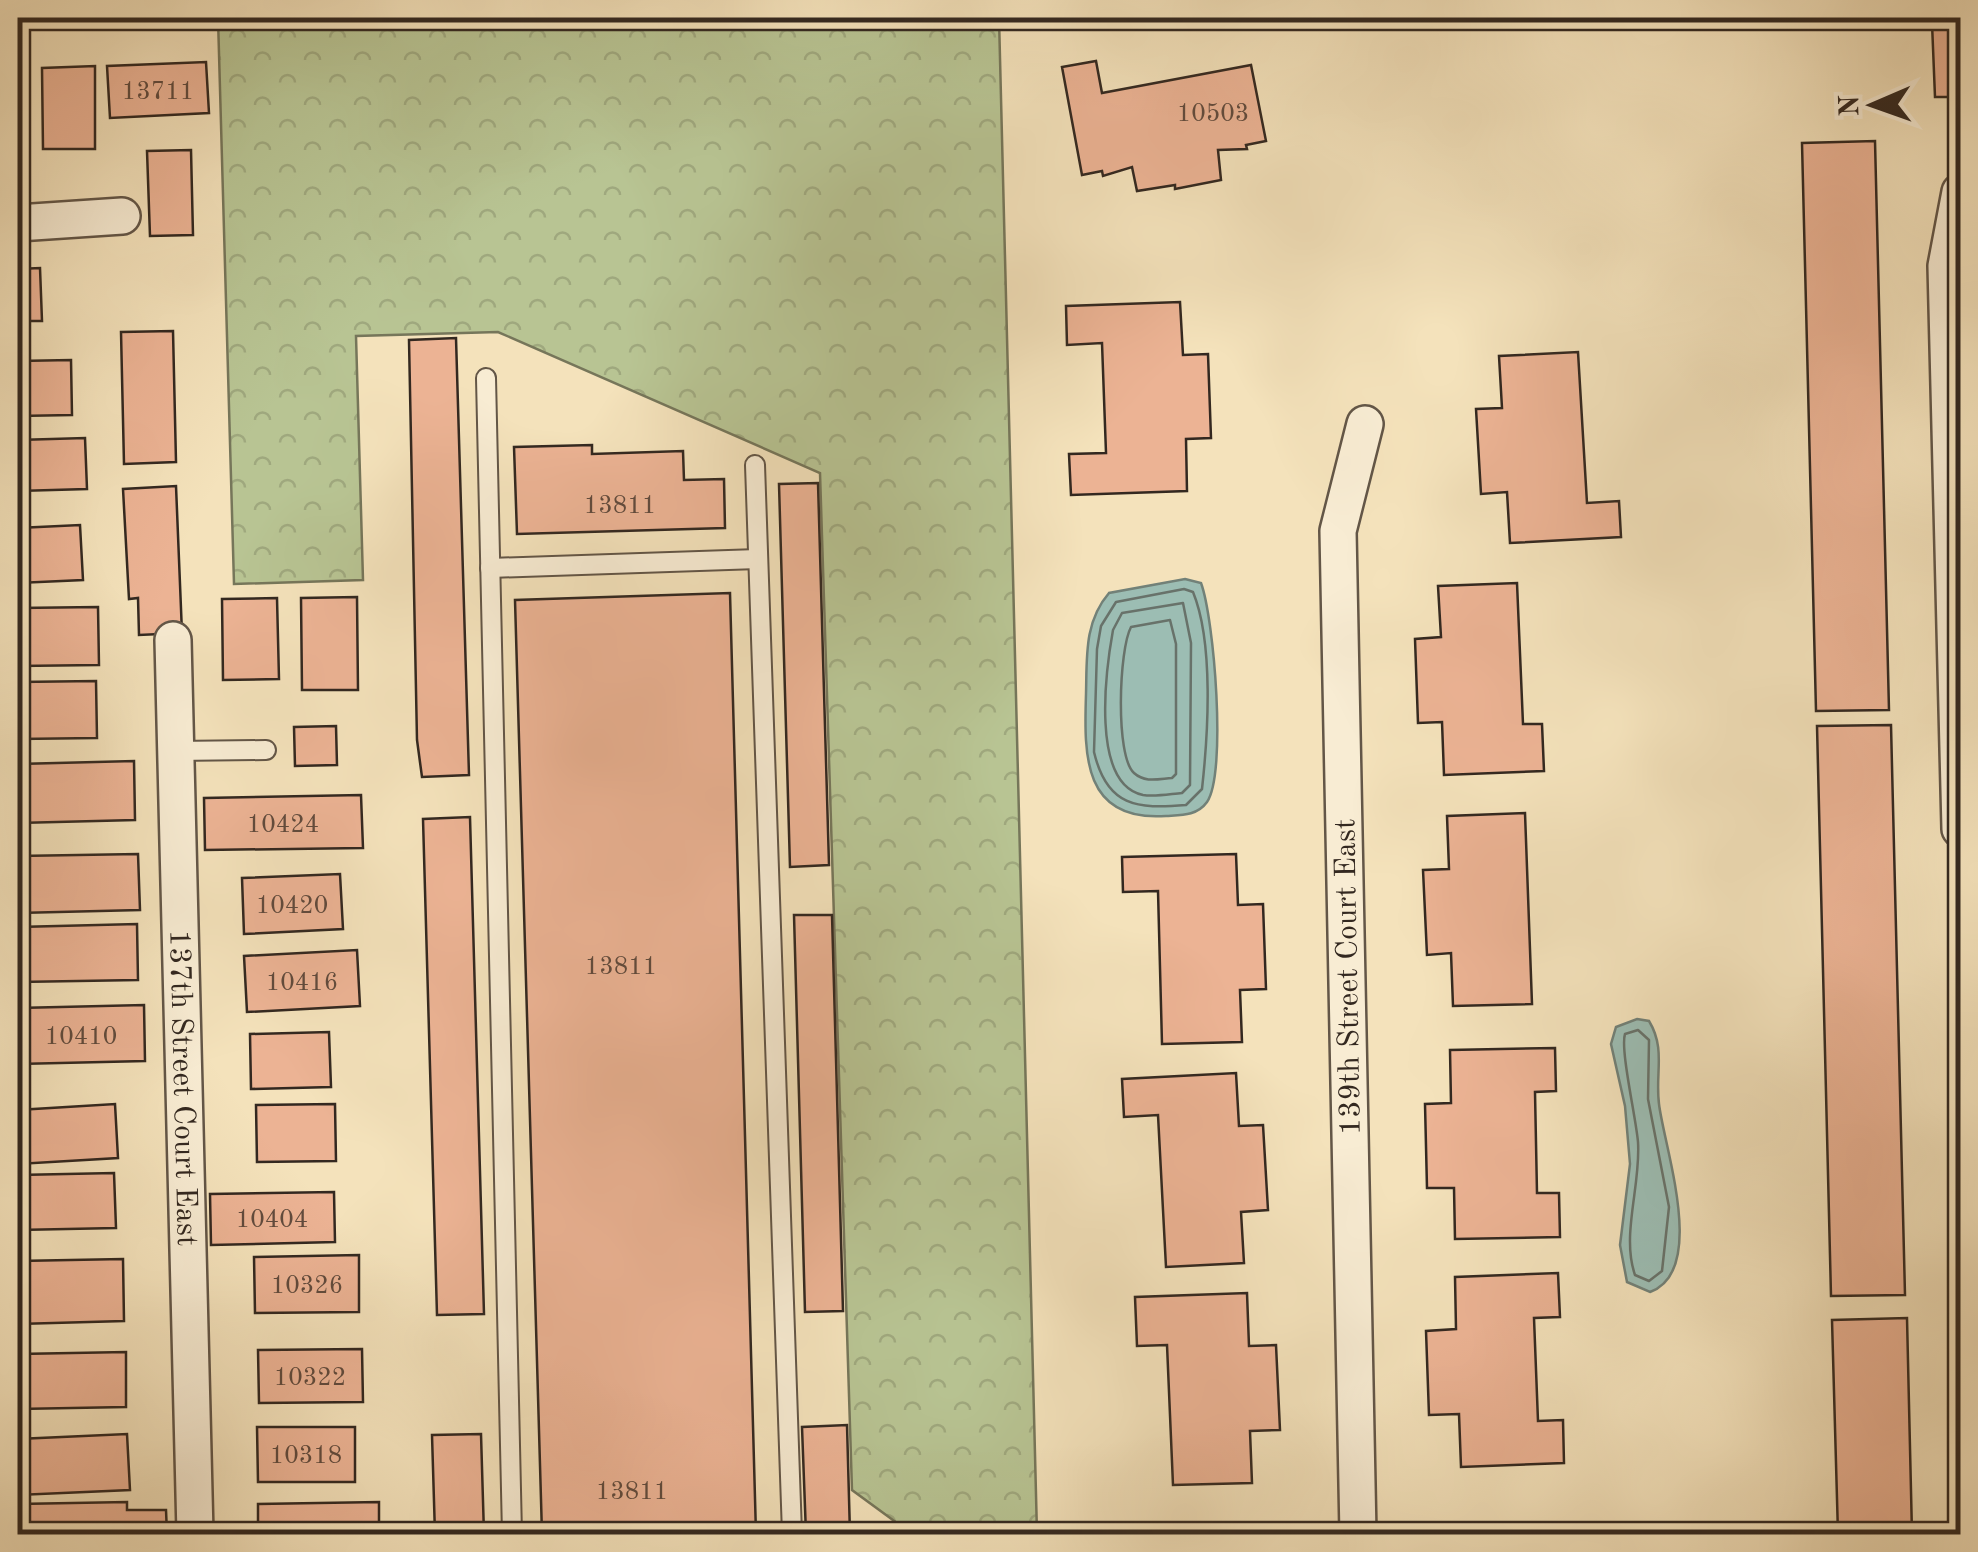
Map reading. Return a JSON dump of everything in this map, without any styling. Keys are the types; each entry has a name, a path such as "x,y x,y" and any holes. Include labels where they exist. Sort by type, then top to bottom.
{"street":[{"path":"1960,192 1946,266 1960,829"},
{"path":"18,223 122,216"},
{"name":"139th Street Court East","path":"1358,1534 1338,531 1365,424"},
{"name":"137th Street Court East","path":"173,640 195,1534"}],"lane":[{"path":"486,378 512,1534"},
{"path":"755,465 792,1534"},
{"path":"490,568 758,559"},
{"path":"176,751 266,750"}],"green space":[{"path":"218,18 999,18 1037,1534 912,1534 852,1490 820,473 498,332 356,336 363,580 234,584"}],"water":[{"path":"1185,579 1201,583 1210,628 1217,729 1213,786 1207,802 1194,812 1139,815 1118,808 1094,780 1085,717 1088,640 1095,616 1109,593"},
{"path":"1637,1019 1649,1021 1657,1041 1659,1104 1674,1177 1680,1235 1677,1260 1667,1280 1650,1292 1627,1282 1620,1245 1630,1164 1625,1106 1611,1044 1616,1027"}],"building":[{"path":"1960,22 1960,97 1935,97 1932,23"},
{"path":"1096,61 1102,93 1251,65 1266,141 1246,145 1247,149 1218,150 1221,180 1175,189 1175,185 1137,191 1132,167 1103,176 1102,171 1082,175 1062,67"},
{"path":"206,62 209,113 110,118 107,66"},
{"path":"95,66 95,149 43,149 42,68"},
{"path":"1875,141 1889,710 1816,711 1802,143"},
{"path":"191,150 193,235 150,236 147,151"},
{"path":"40,268 42,321 18,321 18,269"},
{"path":"1180,302 1183,355 1208,354 1211,438 1186,439 1187,491 1071,495 1069,454 1106,453 1102,343 1067,345 1066,306"},
{"path":"173,331 176,462 124,464 121,332"},
{"path":"456,338 469,775 422,777 417,740 409,340"},
{"path":"1578,352 1587,503 1619,501 1621,537 1510,543 1507,492 1481,494 1476,409 1502,408 1499,356"},
{"path":"71,360 72,415 18,416 18,361"},
{"path":"85,438 87,489 18,491 18,440"},
{"path":"592,445 592,454 683,451 684,480 724,479 725,528 517,534 514,447"},
{"path":"818,483 829,865 790,867 779,484"},
{"path":"176,486 182,633 139,635 138,598 129,599 123,489"},
{"path":"80,525 83,580 18,583 18,528"},
{"path":"1517,583 1523,724 1542,724 1544,771 1444,775 1442,722 1418,723 1415,639 1441,637 1438,586"},
{"path":"730,593 756,1534 542,1534 515,600"},
{"path":"357,597 358,690 302,690 301,598"},
{"path":"277,598 279,679 223,680 222,599"},
{"path":"98,607 99,665 18,666 18,608"},
{"path":"96,681 97,738 18,739 18,682"},
{"path":"1891,725 1905,1295 1831,1296 1817,726"},
{"path":"336,726 337,765 295,766 294,727"},
{"path":"134,761 135,820 18,823 18,764"},
{"path":"361,795 363,848 205,850 204,798"},
{"path":"1525,813 1532,1004 1453,1006 1451,953 1427,955 1423,870 1449,869 1447,816"},
{"path":"470,817 484,1314 437,1315 423,819"},
{"path":"138,854 140,910 18,913 18,856"},
{"path":"1236,854 1238,905 1263,904 1266,989 1240,990 1242,1042 1162,1044 1158,891 1123,892 1122,857"},
{"path":"340,874 343,929 244,934 242,878"},
{"path":"794,915 832,915 843,1311 805,1312"},
{"path":"137,924 138,980 18,982 18,927"},
{"path":"357,950 360,1006 247,1012 244,956"},
{"path":"144,1005 145,1061 18,1064 18,1008"},
{"path":"329,1032 331,1087 251,1089 250,1034"},
{"path":"1555,1048 1556,1091 1535,1092 1537,1193 1559,1193 1560,1237 1455,1239 1454,1188 1427,1188 1425,1104 1451,1103 1450,1050"},
{"path":"1236,1073 1239,1126 1263,1125 1268,1210 1241,1212 1244,1263 1166,1267 1158,1115 1124,1117 1122,1079"},
{"path":"115,1104 118,1158 18,1164 18,1110"},
{"path":"335,1104 336,1161 257,1162 256,1105"},
{"path":"114,1173 116,1228 18,1230 18,1175"},
{"path":"334,1192 335,1242 211,1245 210,1194"},
{"path":"359,1255 359,1312 255,1313 254,1257"},
{"path":"123,1259 124,1321 18,1324 18,1261"},
{"path":"1558,1273 1560,1317 1534,1318 1538,1421 1563,1420 1564,1463 1461,1467 1459,1414 1429,1415 1426,1331 1456,1329 1455,1277"},
{"path":"1247,1293 1249,1346 1276,1345 1280,1430 1250,1431 1252,1483 1173,1485 1167,1345 1137,1346 1135,1297"},
{"path":"1907,1318 1912,1534 1838,1534 1832,1320"},
{"path":"362,1349 363,1402 259,1403 258,1350"},
{"path":"126,1352 126,1407 18,1409 18,1354"},
{"path":"847,1425 850,1534 806,1534 802,1427"},
{"path":"257,1427 355,1427 355,1482 258,1482"},
{"path":"127,1434 130,1490 18,1495 18,1439"},
{"path":"481,1434 484,1534 435,1534 432,1435"},
{"path":"127,1502 127,1510 166,1510 167,1534 18,1534 18,1504"},
{"path":"379,1502 379,1534 258,1534 258,1504"}]}
